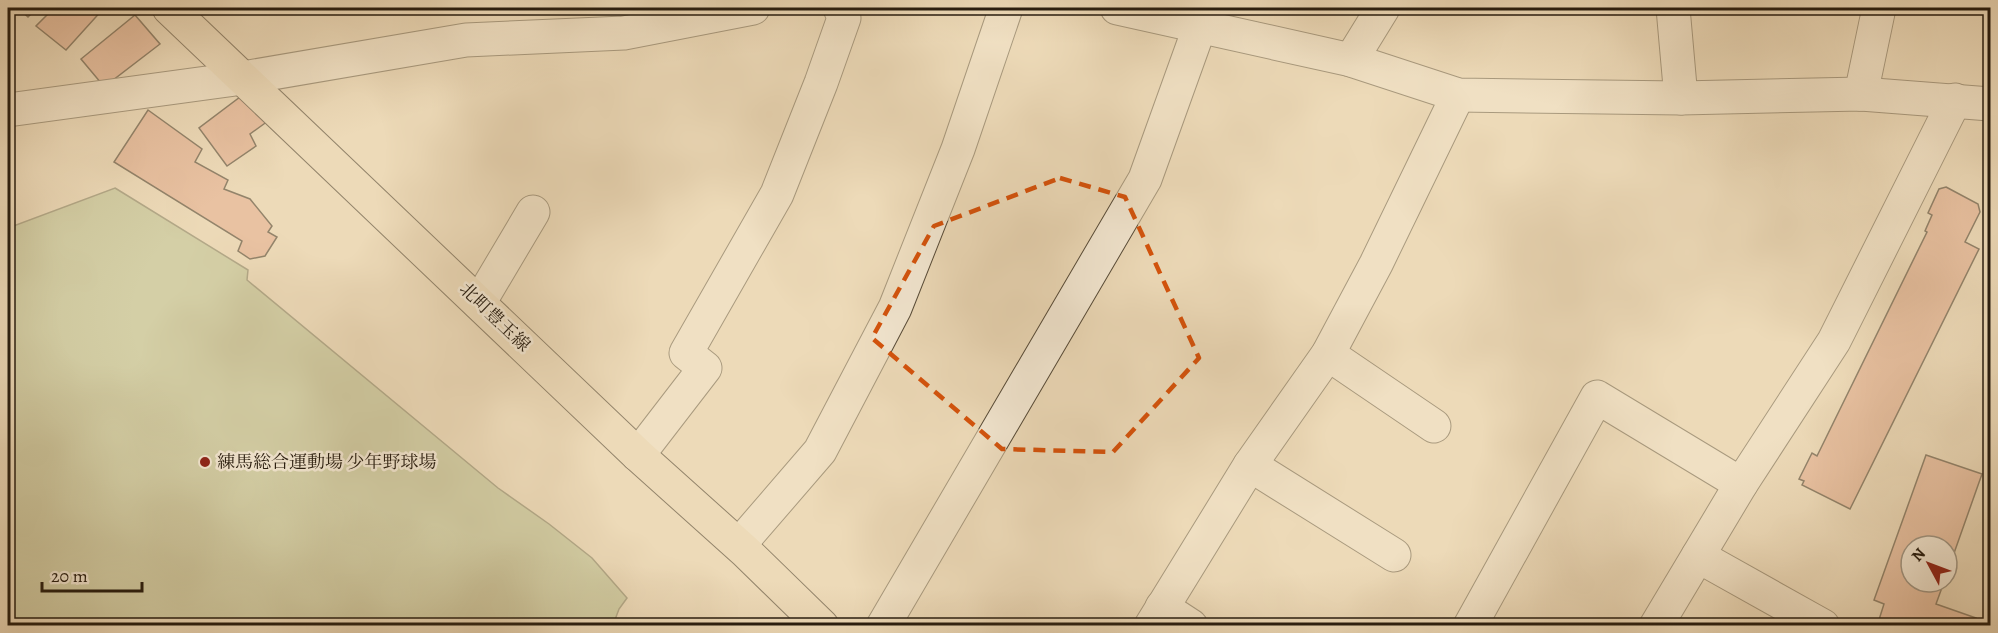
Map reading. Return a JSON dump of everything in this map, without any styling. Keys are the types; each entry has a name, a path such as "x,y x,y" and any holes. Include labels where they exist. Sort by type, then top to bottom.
{"main road":[{"name":"北町豊玉線","path":"169,8 638,455 739,545 822,626"}],"street":[{"path":"8,110 243,78 466,40 624,33 753,8"},
{"path":"739,545 820,451 894,308 958,149 1006,8"},
{"path":"1117,8 1351,60 1458,95 1681,98 1861,94 1990,104"},
{"path":"1351,60 1383,8"},
{"path":"1672,8 1681,98"},
{"path":"1861,94 1879,8"},
{"path":"638,455 705,368 687,353 777,194 821,83 842,13"},
{"path":"883,626 1145,179 1200,26"},
{"path":"1191,626 1156,616 1250,465 1328,354 1376,264 1458,95"},
{"path":"1656,626 1741,484 1834,341 1955,100"},
{"path":"479,303 533,212"},
{"path":"1328,354 1434,426"},
{"path":"1470,626 1598,397 1741,484"},
{"path":"1250,465 1394,555"},
{"path":"1698,556 1823,626"}],"highlighted area":[{"path":"1060,178 1125,197 1199,358 1113,452 1002,449 872,338 934,226"}],"green space":[{"name":"練馬総合運動場 少年野球場","path":"115,188 248,270 247,280 498,488 592,558 627,598 619,609 613,625 8,625 8,228"}],"building":[{"path":"18,8 37,8 28,17"},
{"path":"54,8 104,8 66,50 36,26"},
{"path":"135,15 160,44 113,80 101,83 81,59"},
{"path":"244,94 268,121 250,134 256,146 227,166 199,128"},
{"path":"148,110 202,149 195,162 228,180 224,189 250,199 272,226 268,232 277,237 265,256 250,259 238,251 242,241 114,162"},
{"path":"1946,187 1978,204 1980,212 1965,242 1979,249 1850,509 1802,485 1804,481 1799,479 1812,453 1817,456 1927,232 1925,231 1932,215 1928,213 1939,189"},
{"path":"1926,455 1982,474 1959,539 1959,534 1899,534 1899,594 1940,594 1936,604 1976,618 1973,626 1877,626 1884,604 1874,600"}],"place":[{"name":"練馬総合運動場 少年野球場","path":"205,462"}]}
